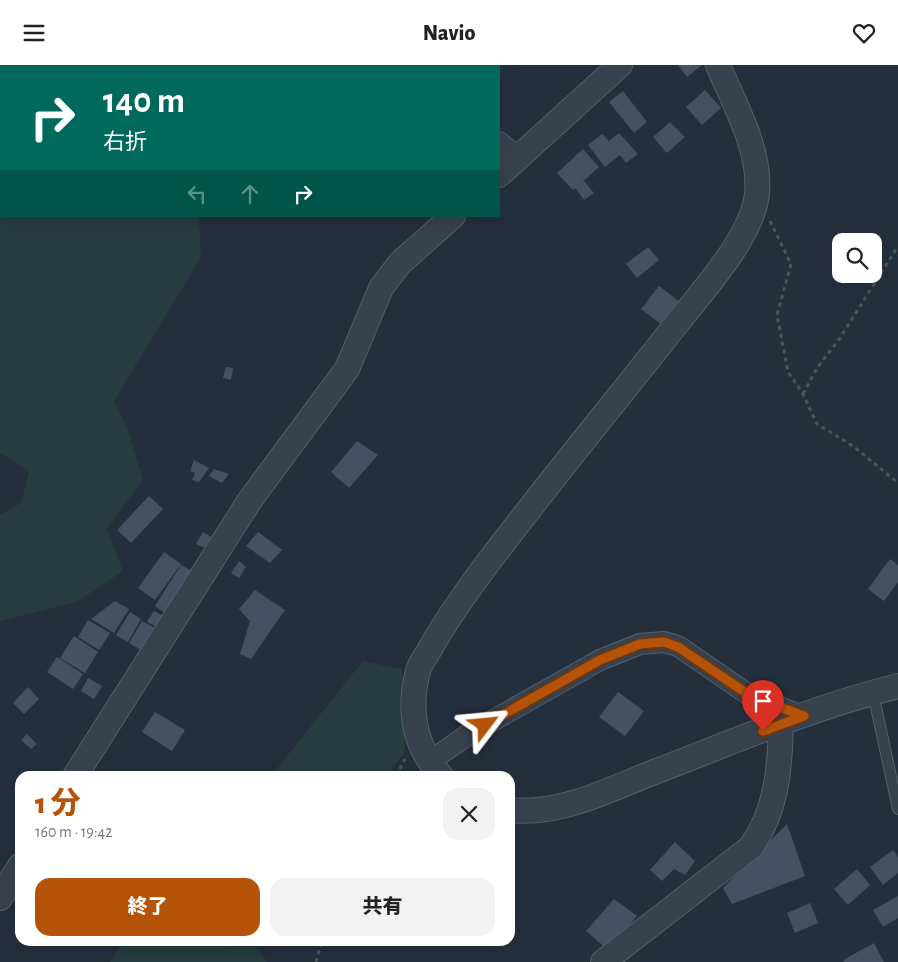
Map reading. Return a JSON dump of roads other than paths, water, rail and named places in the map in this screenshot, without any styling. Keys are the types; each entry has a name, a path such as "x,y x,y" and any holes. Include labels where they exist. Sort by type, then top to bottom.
{"street":[{"path":"500,174 620,65"},
{"path":"718,65 743,124 754,156 757,193 744,234 712,280 508,535 449,615 419,670 412,714 419,742 435,769 469,734 600,660 640,644 664,642 678,647 752,697 804,716"},
{"path":"500,143 518,158"},
{"path":"78,771 250,500 347,369 381,288 400,263 452,217"},
{"path":"515,811 526,812 565,806 781,724 873,692 898,686"},
{"path":"602,962 751,847 763,830 775,796 780,771 781,724"},
{"path":"0,898 15,874"}],"lane":[{"path":"873,692 898,809"}]}
